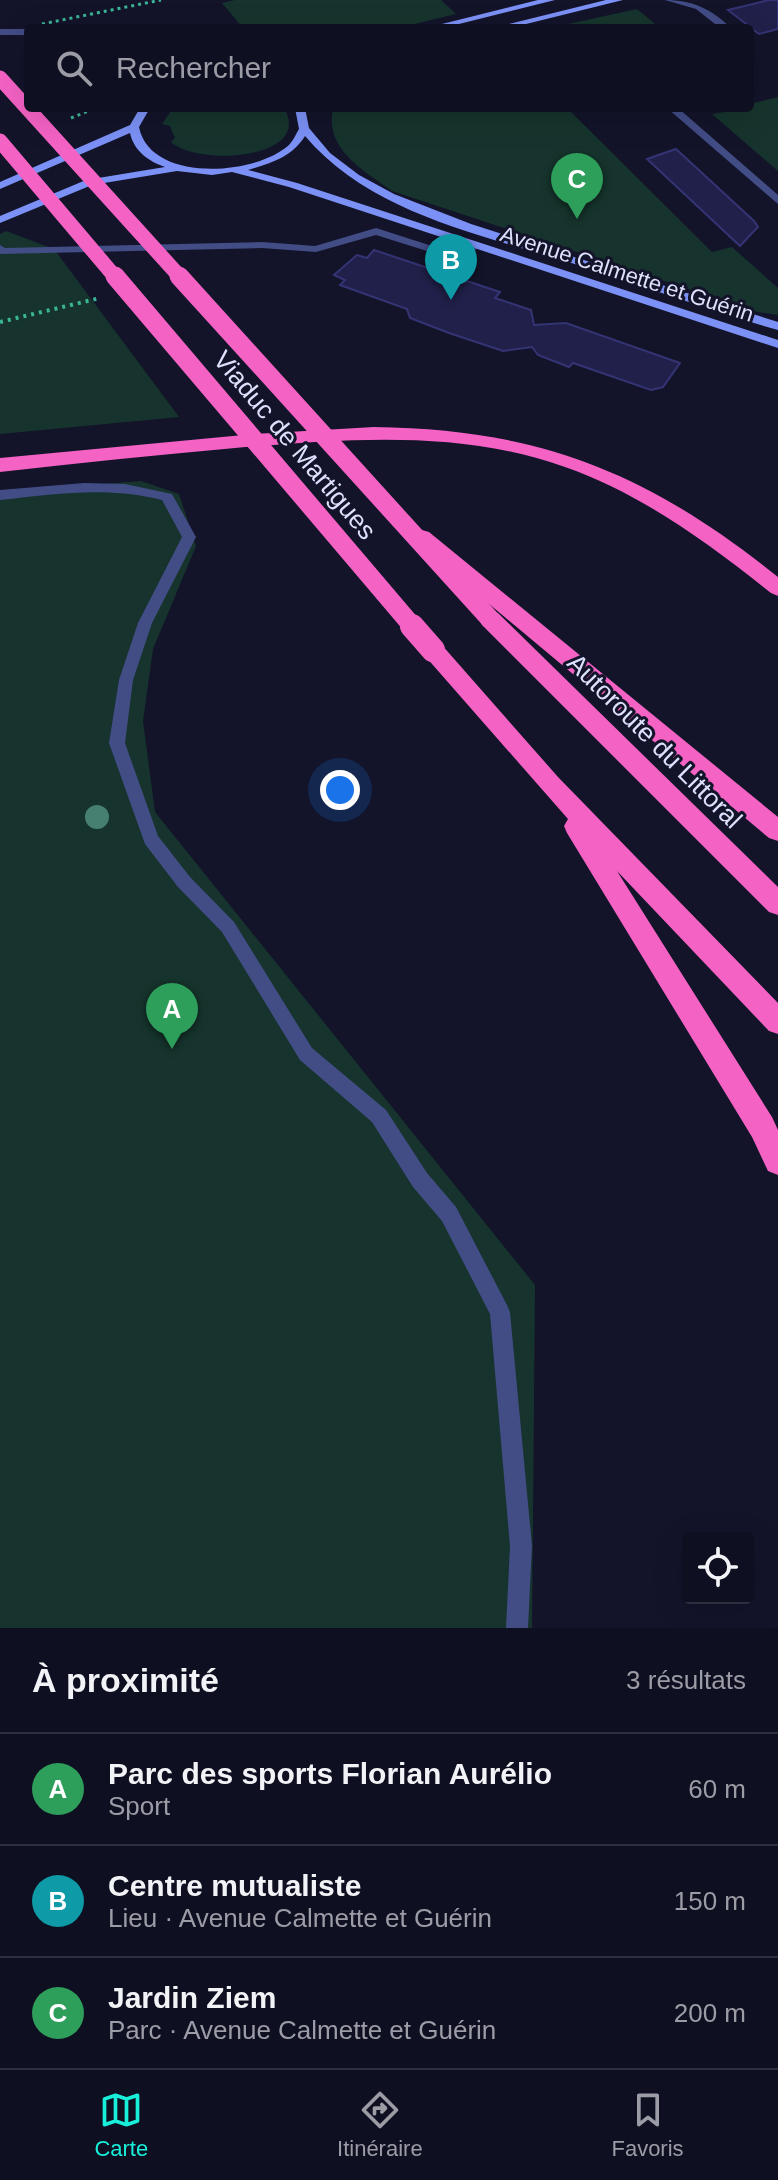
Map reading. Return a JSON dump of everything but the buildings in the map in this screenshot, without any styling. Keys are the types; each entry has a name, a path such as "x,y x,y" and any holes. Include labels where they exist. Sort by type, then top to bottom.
{"highway":[{"name":"Viaduc de Martigues","path":"0,78 24,104"},
{"name":"Viaduc de Martigues","path":"31,112 399,518 501,614"},
{"name":"Viaduc de Martigues","path":"0,141 550,784"},
{"path":"0,465 156,448 364,433 428,433 494,441 573,462 635,490 701,529 778,588"},
{"path":"501,614 778,831"},
{"name":"Autoroute du Littoral","path":"501,614 778,904"},
{"path":"550,784 778,1022"},
{"path":"550,784 726,1067 762,1127 778,1161"}],"main road":[{"path":"448,24 550,0"},
{"path":"515,24 618,0"},
{"path":"0,186 134,127 143,112"},
{"path":"134,127 138,145 153,158 195,172 235,170 266,163 295,146 305,130 303,112"},
{"name":"Avenue Calmette et Guérin","path":"305,130 325,156 354,177 418,207 778,326"},
{"path":"0,220 90,182 179,169"},
{"name":"Avenue Calmette et Guérin","path":"235,170 293,185 778,344"}],"street":[{"path":"670,0 701,4 722,24"},
{"path":"0,32 24,32"},
{"path":"677,112 778,201"},
{"path":"0,248 2,251 262,245 316,249 376,231 462,259 475,245"},
{"path":"0,495 91,487 135,487 167,497 189,537 145,623 126,680 117,743 151,839 184,882 228,927 306,1054 379,1116 420,1180 449,1214 500,1312 521,1546 517,1628"}],"path":[{"path":"42,24 161,0"}],"green space":[{"path":"235,0 441,0 456,14 415,24 240,24 222,3"},
{"path":"637,9 655,24 568,24"},
{"path":"778,97 778,171 712,114 754,112 754,103"},
{"path":"170,112 285,112 289,125 283,138 269,148 227,156 185,150 171,142 175,138 170,126 162,124"},
{"path":"333,112 571,112 712,252 732,247 778,288 778,315 758,312 392,191 348,157 334,135"},
{"path":"6,231 54,249 179,417 0,434 0,234"},
{"path":"141,481 179,494 196,546 153,649 143,721 155,812 535,1285 532,1628 0,1628 0,492"}],"place":[{"name":"Jardin Ziem","path":"577,219"},
{"name":"Centre mutualiste","path":"451,300"},
{"name":"Parc des sports Florian Aurélio","path":"172,1049"}]}
